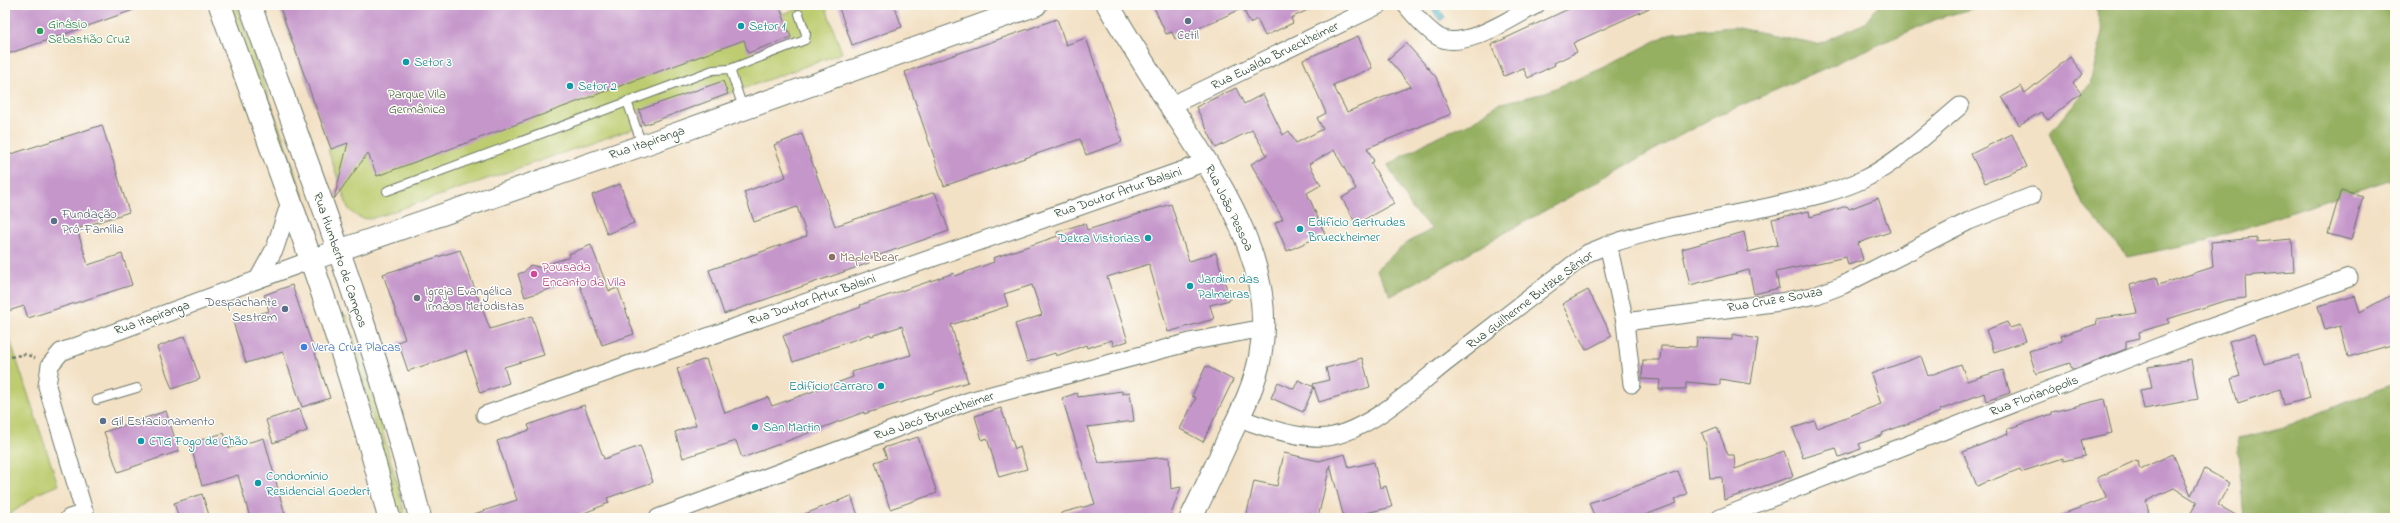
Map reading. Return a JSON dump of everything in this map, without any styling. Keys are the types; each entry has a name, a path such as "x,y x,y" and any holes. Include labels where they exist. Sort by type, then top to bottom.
{"main road":[{"name":"Rua Humberto de Campos","path":"220,5 311,260 357,395 389,518"},
{"name":"Rua Humberto de Campos","path":"250,5 338,250 399,437 420,518"},
{"name":"Rua João Pessoa","path":"1108,5 1206,162 1246,237 1255,263 1264,328 1257,371 1238,418 1192,518"}],"street":[{"name":"Rua Itapiranga","path":"50,365 61,352 258,279 1036,5"},
{"name":"Rua Ewaldo Brueckheimer","path":"1170,106 1379,5"},
{"path":"1406,5 1438,37 1451,41 1465,40 1536,5"},
{"name":"Rua Guilherme Butzke Sênior","path":"1238,418 1262,426 1308,436 1331,436 1351,430 1398,400 1588,253 1608,244 1654,232 1810,198 1863,179 1892,163 1960,106"},
{"name":"Rua Doutor Artur Balsini","path":"485,415 1206,162"},
{"name":"Rua Cruz e Souza","path":"1625,322 1780,302 1817,295 1843,284 1969,221 2032,196"},
{"path":"258,279 275,248 290,202"},
{"path":"1608,244 1625,322 1632,384"},
{"name":"Rua Florianópolis","path":"1720,518 2181,338 2349,278"},
{"name":"Rua Jacó Brueckheimer","path":"658,518 969,401 1194,341 1264,328"},
{"path":"50,365 47,386 80,516"}],"lane":[{"path":"387,191 627,101 713,70 730,69 805,40 806,34 799,14"},
{"path":"730,69 743,109"},
{"path":"627,101 642,145"},
{"path":"97,400 137,388"}],"path":[{"path":"5,358 26,354 50,365"}],"green space":[{"path":"229,5 236,5 314,226 308,228"},
{"name":"Parque Vila Germânica","path":"279,5 779,5 783,14 807,5 825,5 842,53 632,129 377,217 364,219 354,214 348,208 328,150 331,149"},
{"path":"1879,5 1985,5 1939,18 1710,119 1391,296 1376,269 1407,243 1432,229 1412,209 1388,165 1436,137 1473,122 1497,104 1541,94 1603,68 1673,32 1734,27 1818,44 1865,23"},
{"path":"2094,5 2395,5 2395,178 2205,241 2128,257 2083,205 2050,133 2090,84 2103,32"},
{"path":"346,315 374,399 406,518 398,518 368,400 341,316"},
{"path":"8,334 58,485 39,493 5,518 5,335"},
{"path":"2395,383 2395,518 2244,518 2237,439 2284,427"}],"water":[{"path":"1429,5 1437,5 1445,17 1440,21"}],"building":[{"name":"Ginásio Sebastião Cruz","path":"5,5 141,5 142,7 5,55"},
{"name":"Parque Vila Germânica","path":"279,5 779,5 791,37 748,53 744,40 377,176 368,153 334,199 348,143 331,149"},
{"path":"838,5 894,5 902,27 852,45"},
{"path":"1153,5 1318,5 1291,18 1293,23 1265,36 1257,19 1250,23 1243,8 1175,39 1172,32 1166,34"},
{"path":"1577,5 1656,5 1573,43 1577,52 1528,78 1523,68 1504,76 1491,45"},
{"path":"1057,19 1066,45 1086,38 1122,142 1086,155 1080,139 944,186 905,72"},
{"path":"1358,36 1372,68 1333,85 1347,112 1411,86 1388,59 1406,43 1436,77 1451,114 1367,148 1374,161 1371,163 1394,203 1356,224 1342,198 1356,189 1334,150 1309,164 1321,185 1307,193 1325,234 1287,251 1275,223 1283,219 1251,164 1267,155 1252,130 1216,148 1196,107 1236,88 1244,104 1263,94 1283,135 1289,131 1296,143 1323,129 1317,118 1326,113 1303,60"},
{"path":"2070,57 2083,74 2073,83 2081,93 2048,120 2041,112 2019,125 2002,97 2021,86 2025,93"},
{"path":"723,81 728,94 644,125 639,110"},
{"name":"Fundação Pró-Família","path":"102,125 129,212 77,229 88,265 122,254 132,285 28,318 24,306 5,312 5,156"},
{"path":"802,134 835,226 935,192 949,231 868,259 869,263 724,314 709,270 807,236 797,207 754,222 744,192 786,177 774,145"},
{"path":"2012,134 2027,167 1985,183 1971,154"},
{"path":"620,184 634,223 607,234 592,195"},
{"path":"2341,190 2363,196 2351,240 2328,234"},
{"path":"1878,198 1890,232 1858,243 1863,260 1848,265 1846,257 1776,272 1779,288 1754,294 1749,270 1690,285 1682,249 1744,232 1748,252 1778,245 1772,219 1809,211 1810,217 1847,206 1849,209"},
{"path":"1171,204 1189,261 1216,253 1230,300 1210,305 1214,319 1168,332 1149,264 1107,277 1128,341 1113,346 1112,340 1087,348 1086,345 1056,356 1055,353 1027,362 1015,324 1042,315 1032,285 1004,294 1008,306 951,325 968,382 864,414 864,412 742,458 736,441 683,458 675,432 696,425 677,369 706,359 725,413 768,397 772,406 853,377 852,372 911,355 902,326 871,336 870,334 793,362 783,336 861,307 860,305 954,273 955,276 994,262 993,258 1058,236 1057,232 1085,223 1087,230"},
{"path":"2257,238 2257,242 2292,239 2294,272 2245,276 2246,298 2227,300 2168,319 2169,323 2139,332 2140,338 2126,341 2126,349 2072,370 2070,363 2036,374 2029,351 2062,341 2060,336 2097,324 2096,319 2137,313 2130,285 2156,277 2158,285 2213,267 2211,242"},
{"path":"591,245 609,291 618,288 634,334 602,345 578,280 525,297 518,274 524,272 530,265 539,267 570,257 569,254"},
{"path":"460,250 490,329 532,316 544,355 504,367 509,383 480,393 466,351 408,371 398,342 405,339 383,274"},
{"path":"292,285 330,398 302,407 283,352 246,363 233,322 269,311 264,295"},
{"path":"1588,290 1612,336 1586,350 1562,304"},
{"path":"2395,293 2395,344 2348,357 2340,326 2325,330 2318,306 2355,296 2360,312"},
{"path":"2007,322 2010,328 2020,325 2026,341 1994,352 1986,330"},
{"path":"1732,334 1758,339 1751,384 1720,379 1720,385 1686,382 1686,389 1659,389 1660,380 1642,379 1643,360 1660,360 1661,346 1696,347 1697,338 1732,340"},
{"path":"2254,334 2264,364 2299,355 2310,398 2284,405 2280,389 2238,403 2231,379 2240,376 2229,341"},
{"path":"185,336 200,379 172,389 157,347"},
{"path":"1921,356 1928,376 1961,364 1967,381 2003,370 2010,393 1986,401 1984,393 1940,410 1940,412 1882,433 1883,435 1859,444 1861,449 1839,457 1836,448 1803,458 1793,428 1815,421 1817,428 1881,404 1871,374"},
{"path":"1362,358 1370,387 1319,402 1313,384 1329,380 1326,368"},
{"path":"2191,360 2198,399 2144,409 2140,390 2152,388 2148,367"},
{"path":"1206,366 1233,380 1203,442 1180,429 1196,398 1192,396"},
{"path":"1298,380 1314,387 1303,412 1271,398 1278,382 1294,389"},
{"path":"1122,391 1122,394 1130,392 1134,421 1087,427 1099,463 1169,457 1171,489 1181,487 1170,517 1061,518 1061,513 1095,504 1062,398 1077,393 1078,397"},
{"path":"2104,399 2112,433 2081,440 2085,456 2063,461 2063,458 2021,472 2020,469 1977,486 1963,452 2008,434 2007,429 2052,414 2052,412"},
{"path":"584,405 604,459 640,446 653,482 607,498 609,503 572,518 471,518 471,515 517,500 497,441 530,430 528,425"},
{"path":"1001,408 1015,449 1020,447 1027,469 999,477 987,438 982,440 975,416"},
{"path":"300,409 307,431 273,443 266,420"},
{"name":"CTG Fogo de Chão","path":"166,411 179,451 118,472 104,432"},
{"path":"1717,427 1728,455 1734,455 1735,469 1784,451 1793,476 1724,500 1722,477 1710,478 1707,447 1702,433"},
{"name":"Condomínio Residencial Goedert","path":"224,433 229,448 264,438 286,518 250,518 238,475 202,486 190,443"},
{"path":"918,437 937,493 890,509 875,462 887,458 883,448"},
{"path":"1284,453 1319,461 1345,454 1349,468 1374,462 1380,488 1386,486 1392,507 1344,518 1330,465 1318,518 1246,518 1254,481 1277,486"},
{"path":"2173,454 2191,495 2205,469 2230,483 2218,505 2241,518 2188,518 2197,502 2174,488 2146,501 2150,518 2058,518 2057,516 2107,498 2097,478 2137,460 2140,469"},
{"path":"1678,471 1687,494 1675,499 1677,503 1637,518 1595,518 1589,503"},
{"path":"202,494 210,518 179,518 174,503"},
{"path":"851,496 859,518 797,518 797,517"}],"place":[{"name":"Cetil","path":"1188,21"},
{"name":"Setor 1","path":"741,26"},
{"name":"Ginásio Sebastião Cruz","path":"40,31"},
{"name":"Setor 3","path":"406,62"},
{"name":"Setor 2","path":"570,86"},
{"name":"Fundação Pró-Família","path":"54,221"},
{"name":"Edifício Gertrudes Brueckheimer","path":"1300,229"},
{"name":"Dekra Vistorias","path":"1148,238"},
{"name":"Maple Bear","path":"832,257"},
{"name":"Pousada Encanto da Vila","path":"534,274"},
{"name":"Jardim das Palmeiras","path":"1190,286"},
{"name":"Igreja Evangélica Irmãos Metodistas","path":"417,298"},
{"name":"Despachante Sestrem","path":"285,309"},
{"name":"Vera Cruz Placas","path":"304,347"},
{"name":"Edifício Carraro","path":"881,386"},
{"name":"Gil Estacionamento","path":"103,421"},
{"name":"San Martin","path":"755,427"},
{"name":"CTG Fogo de Chão","path":"141,441"},
{"name":"Condomínio Residencial Goedert","path":"258,483"}]}
